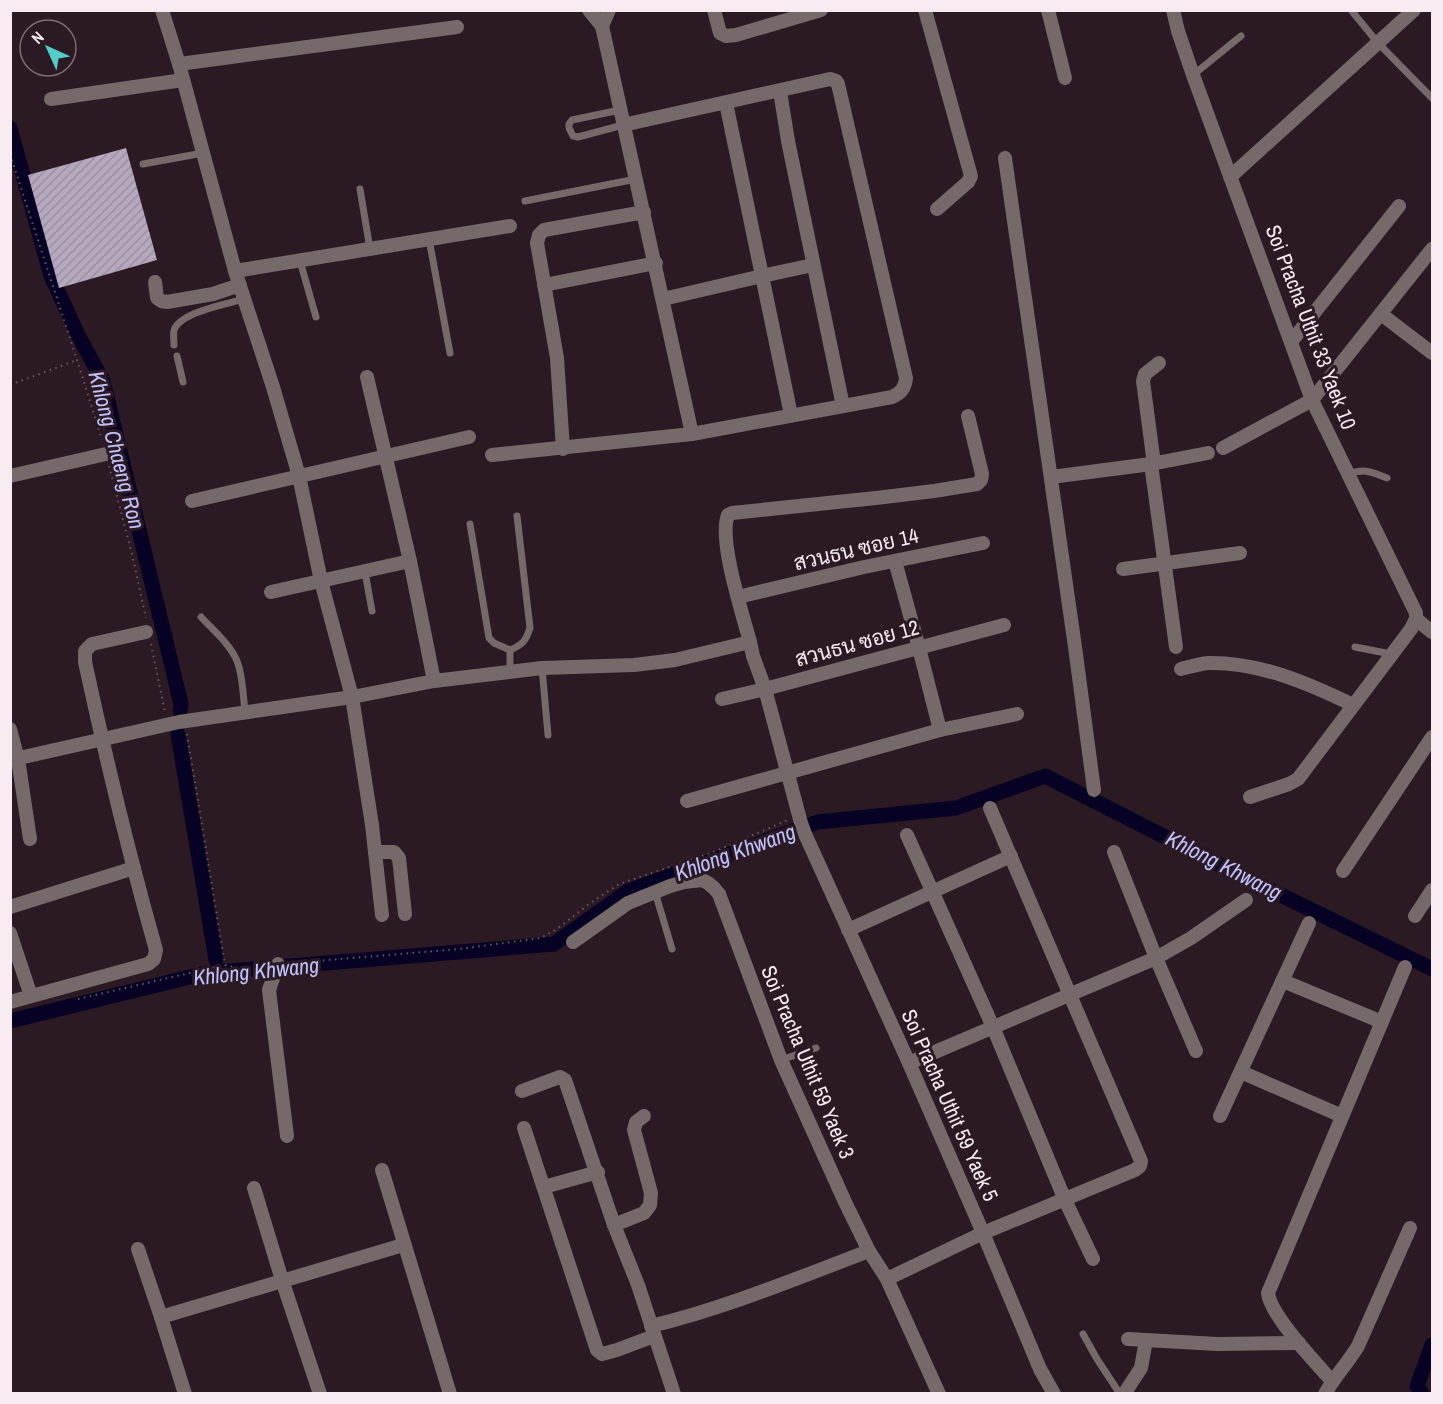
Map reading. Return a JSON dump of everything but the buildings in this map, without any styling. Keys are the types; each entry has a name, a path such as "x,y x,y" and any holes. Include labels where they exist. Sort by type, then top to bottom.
{"street":[{"path":"162,10 244,299 299,476 321,581 352,697 382,915"},
{"path":"589,10 602,26 692,434"},
{"path":"602,26 609,10"},
{"path":"714,10 720,33 726,36 821,10"},
{"path":"925,10 971,176 968,182 937,209"},
{"path":"1048,10 1065,78"},
{"name":"Soi Pracha Uthit 33 Yaek 10","path":"1173,10 1193,75 1312,400 1413,604 1416,619"},
{"path":"1230,177 1414,10"},
{"path":"178,64 457,27"},
{"path":"492,455 692,434 892,397 905,386 906,378 836,81 830,79 624,126"},
{"path":"51,99 183,80"},
{"path":"780,91 788,141 843,406"},
{"path":"726,103 790,415"},
{"path":"1005,158 1094,790"},
{"path":"1291,342 1399,206"},
{"path":"563,449 557,358 537,243 539,235 544,230 644,212"},
{"path":"155,282 157,298 167,302 213,294 238,278 300,261 510,226"},
{"path":"1223,448 1312,400 1432,251"},
{"path":"544,285 656,263"},
{"path":"663,299 813,265"},
{"path":"1381,314 1432,353"},
{"path":"1159,363 1145,374 1143,381 1176,647"},
{"path":"367,377 410,561 434,681"},
{"name":"Soi Pracha Uthit 59 Yaek 5","path":"968,416 982,474 981,480 976,484 923,493 729,514 725,526 730,569 801,824 909,1063 1040,1369 1054,1394"},
{"path":"192,501 469,437"},
{"path":"1051,477 1152,464 1208,453"},
{"path":"10,476 106,454"},
{"name":"สวนธน ซอย 14","path":"738,597 983,543"},
{"path":"1123,569 1240,554"},
{"path":"271,592 410,561"},
{"path":"895,561 940,730"},
{"path":"1250,796 1298,779 1411,629 1416,619 1432,632"},
{"name":"สวนธน ซอย 12","path":"722,699 1004,625"},
{"path":"10,1002 148,964 154,959 156,950 102,740 85,662 86,651 92,644 148,633"},
{"path":"14,760 168,725 352,697 434,681 542,668 644,664 675,660 750,642"},
{"path":"1180,669 1206,663 1239,665 1284,676 1353,705"},
{"path":"687,801 940,730 1017,714"},
{"path":"10,729 30,839"},
{"path":"1343,871 1432,737"},
{"path":"887,1279 983,1233 1065,1200 1140,1166 1139,1152 990,808"},
{"path":"907,835 993,1027 1065,1200 1093,1259"},
{"path":"375,852 394,852 399,858 405,914"},
{"path":"1114,852 1196,1051"},
{"path":"848,930 1011,856"},
{"path":"10,907 134,868"},
{"name":"Soi Pracha Uthit 59 Yaek 3","path":"573,942 628,903 684,882 702,880 719,894 781,1060 868,1251 887,1279 939,1394"},
{"path":"1415,916 1432,890"},
{"path":"909,1063 1156,958 1191,938 1246,900"},
{"path":"1220,1116 1308,922"},
{"path":"10,933 31,996"},
{"path":"277,967 269,990 287,1136"},
{"path":"1332,1381 1272,1308 1268,1293 1405,967"},
{"path":"1283,981 1382,1022"},
{"path":"1241,1072 1342,1116"},
{"path":"522,1091 560,1077 565,1080 674,1394"},
{"path":"614,1225 644,1213 650,1205 651,1193 634,1130 636,1122 644,1116"},
{"path":"524,1128 597,1350 602,1354 617,1350 652,1331 868,1251"},
{"path":"382,1170 450,1394"},
{"path":"544,1187 597,1172"},
{"path":"254,1188 320,1394"},
{"path":"1325,1394 1358,1346 1410,1228"},
{"path":"161,1317 404,1245"},
{"path":"138,1250 185,1394"},
{"path":"1128,1339 1217,1344 1299,1343"},
{"path":"1122,1394 1141,1368 1146,1340"}],"lane":[{"path":"1351,10 1378,42 1432,98"},
{"path":"1193,75 1241,36"},
{"path":"620,110 572,120 569,128 573,136 578,137 624,126"},
{"path":"143,164 203,153"},
{"path":"525,201 636,179"},
{"path":"360,189 370,249"},
{"path":"429,239 450,353"},
{"path":"300,261 316,317"},
{"path":"174,345 174,330 182,319 191,314 244,299"},
{"path":"177,356 183,382"},
{"path":"1349,474 1368,471 1387,478"},
{"path":"470,524 489,638 494,644 510,650 525,642 530,628 517,516"},
{"path":"365,572 372,611"},
{"path":"201,617 226,644 236,659 245,712"},
{"path":"1355,647 1391,654"},
{"path":"510,650 510,672"},
{"path":"542,668 548,735"},
{"path":"655,892 672,949"},
{"path":"781,1060 816,1048"},
{"path":"1083,1334 1097,1359 1122,1394"}],"path":[{"path":"10,154 106,454 132,554 168,725"},
{"path":"10,384 77,360"},
{"path":"185,722 225,965"},
{"path":"78,999 225,965 247,970 459,949 541,938 619,884 801,824"}],"waterway":[{"name":"Khlong Chaeng Ron","path":"10,128 51,276 78,335 103,381 181,704 180,711"},
{"name":"Khlong Chaeng Ron","path":"178,734 216,960"},
{"name":"Khlong Khwang","path":"10,1021 206,973 554,944 628,891 818,822 956,808 1045,776 1432,969"},
{"name":"Khlong Khwang","path":"1422,1394 1417,1386 1432,1345"}]}
